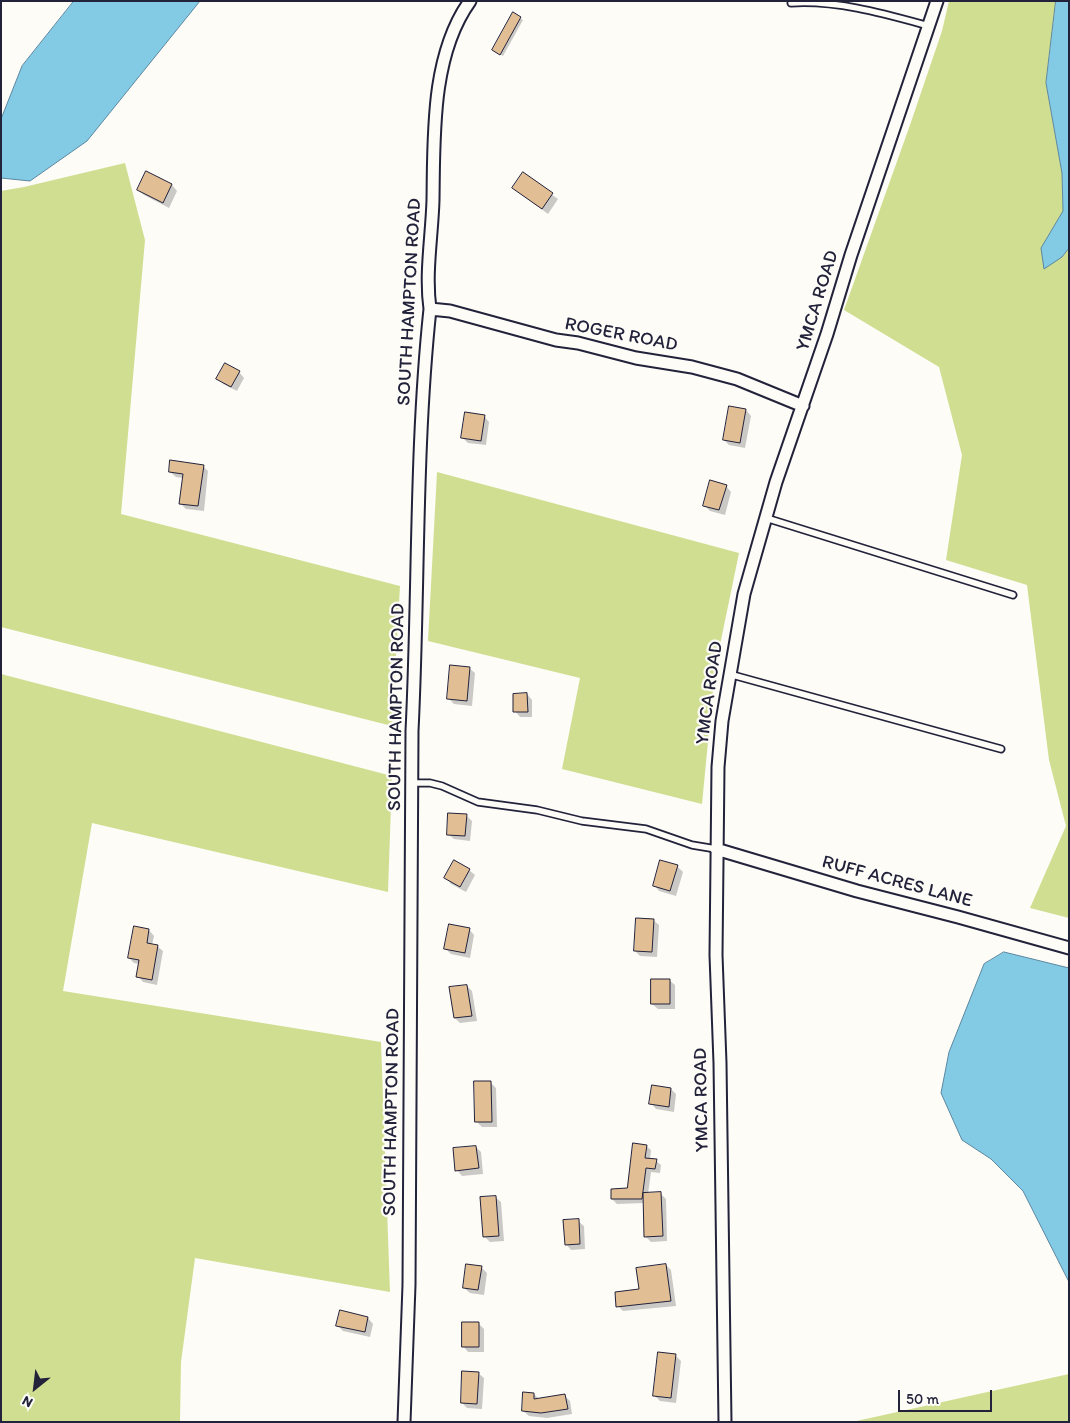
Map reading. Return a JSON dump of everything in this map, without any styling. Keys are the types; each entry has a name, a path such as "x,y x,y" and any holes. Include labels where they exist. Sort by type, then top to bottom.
{"street":[{"name":"SOUTH HAMPTON ROAD","path":"404,1422 408,1285 412,783 417,520 419,449 430,309 427,292 433,200 432,166 437,103 447,46 456,25 470,1"},
{"name":"YMCA ROAD","path":"725,1422 720,1063 716,955 716,849 718,767 729,674 744,594 776,482 938,1"},
{"name":"ROGER ROAD","path":"430,309 450,311 556,340 578,343 636,358 655,360 737,378 803,406"},
{"name":"RUFF ACRES LANE","path":"716,849 857,891 967,919 1069,948"}],"lane":[{"path":"791,4 809,2 836,5 929,26"},
{"path":"766,518 1013,594"},
{"path":"729,674 1001,749"},
{"path":"412,783 430,783 442,786 478,802 537,810 582,821 646,829 692,845 716,849"}],"green space":[{"path":"949,1 1056,1 1046,83 1062,173 1063,211 1041,248 1062,257 1069,248 1069,918 1030,908 1066,826 1049,760 1027,585 946,560 962,455 939,367 844,310 942,31"},
{"path":"125,163 145,240 121,514 400,586 392,726 1,627 1,191"},
{"path":"437,472 739,553 715,669 702,804 562,769 580,678 428,641"},
{"path":"1,674 392,776 388,892 92,823 63,991 381,1042 390,1292 195,1258 181,1362 180,1422 1,1422"},
{"path":"1069,1374 1069,1422 852,1422"}],"water":[{"path":"74,1 200,1 87,141 30,181 1,178 1,119 22,66"},
{"path":"1056,1 1069,1 1069,248 1062,257 1044,269 1041,248 1063,211 1062,173 1046,83"},
{"path":"1004,952 1069,968 1069,1282 1023,1191 991,1159 962,1140 941,1093 949,1052 984,964"}],"building":[{"path":"513,12 521,17 500,55 492,50"},
{"path":"146,171 172,184 163,203 137,190"},
{"path":"523,172 553,193 542,209 512,188"},
{"path":"225,363 240,371 231,387 216,379"},
{"path":"729,406 746,409 740,443 723,440"},
{"path":"465,412 485,415 481,441 461,438"},
{"path":"170,460 204,465 198,506 179,504 183,474 169,472"},
{"path":"710,480 727,485 719,510 703,506"},
{"path":"450,665 470,667 467,701 447,699"},
{"path":"527,693 528,712 513,712 513,694"},
{"path":"448,813 467,814 465,836 447,835"},
{"path":"454,860 470,869 460,887 444,878"},
{"path":"660,860 678,865 670,891 653,886"},
{"path":"636,918 654,919 652,952 634,951"},
{"path":"449,924 470,928 465,953 444,949"},
{"path":"134,926 149,929 147,943 158,945 152,980 136,977 139,960 128,958"},
{"path":"651,979 670,979 670,1004 651,1004"},
{"path":"467,985 472,1016 454,1018 449,987"},
{"path":"474,1081 491,1081 492,1122 475,1122"},
{"path":"652,1085 671,1088 669,1107 649,1104"},
{"path":"633,1143 647,1145 645,1158 657,1159 655,1169 646,1168 642,1199 611,1199 611,1189 627,1188"},
{"path":"476,1146 479,1168 455,1171 453,1148"},
{"path":"661,1192 663,1236 644,1237 643,1193"},
{"path":"496,1196 499,1236 483,1237 480,1197"},
{"path":"579,1219 580,1244 565,1245 563,1220"},
{"path":"466,1264 482,1266 478,1290 463,1288"},
{"path":"666,1264 671,1301 616,1307 615,1292 639,1289 636,1268"},
{"path":"340,1310 368,1317 365,1332 336,1326"},
{"path":"462,1322 479,1322 479,1347 462,1347"},
{"path":"658,1352 676,1354 671,1398 653,1396"},
{"path":"462,1371 479,1372 477,1404 461,1403"},
{"path":"523,1392 534,1393 534,1399 565,1394 568,1409 541,1413 522,1411"}]}
